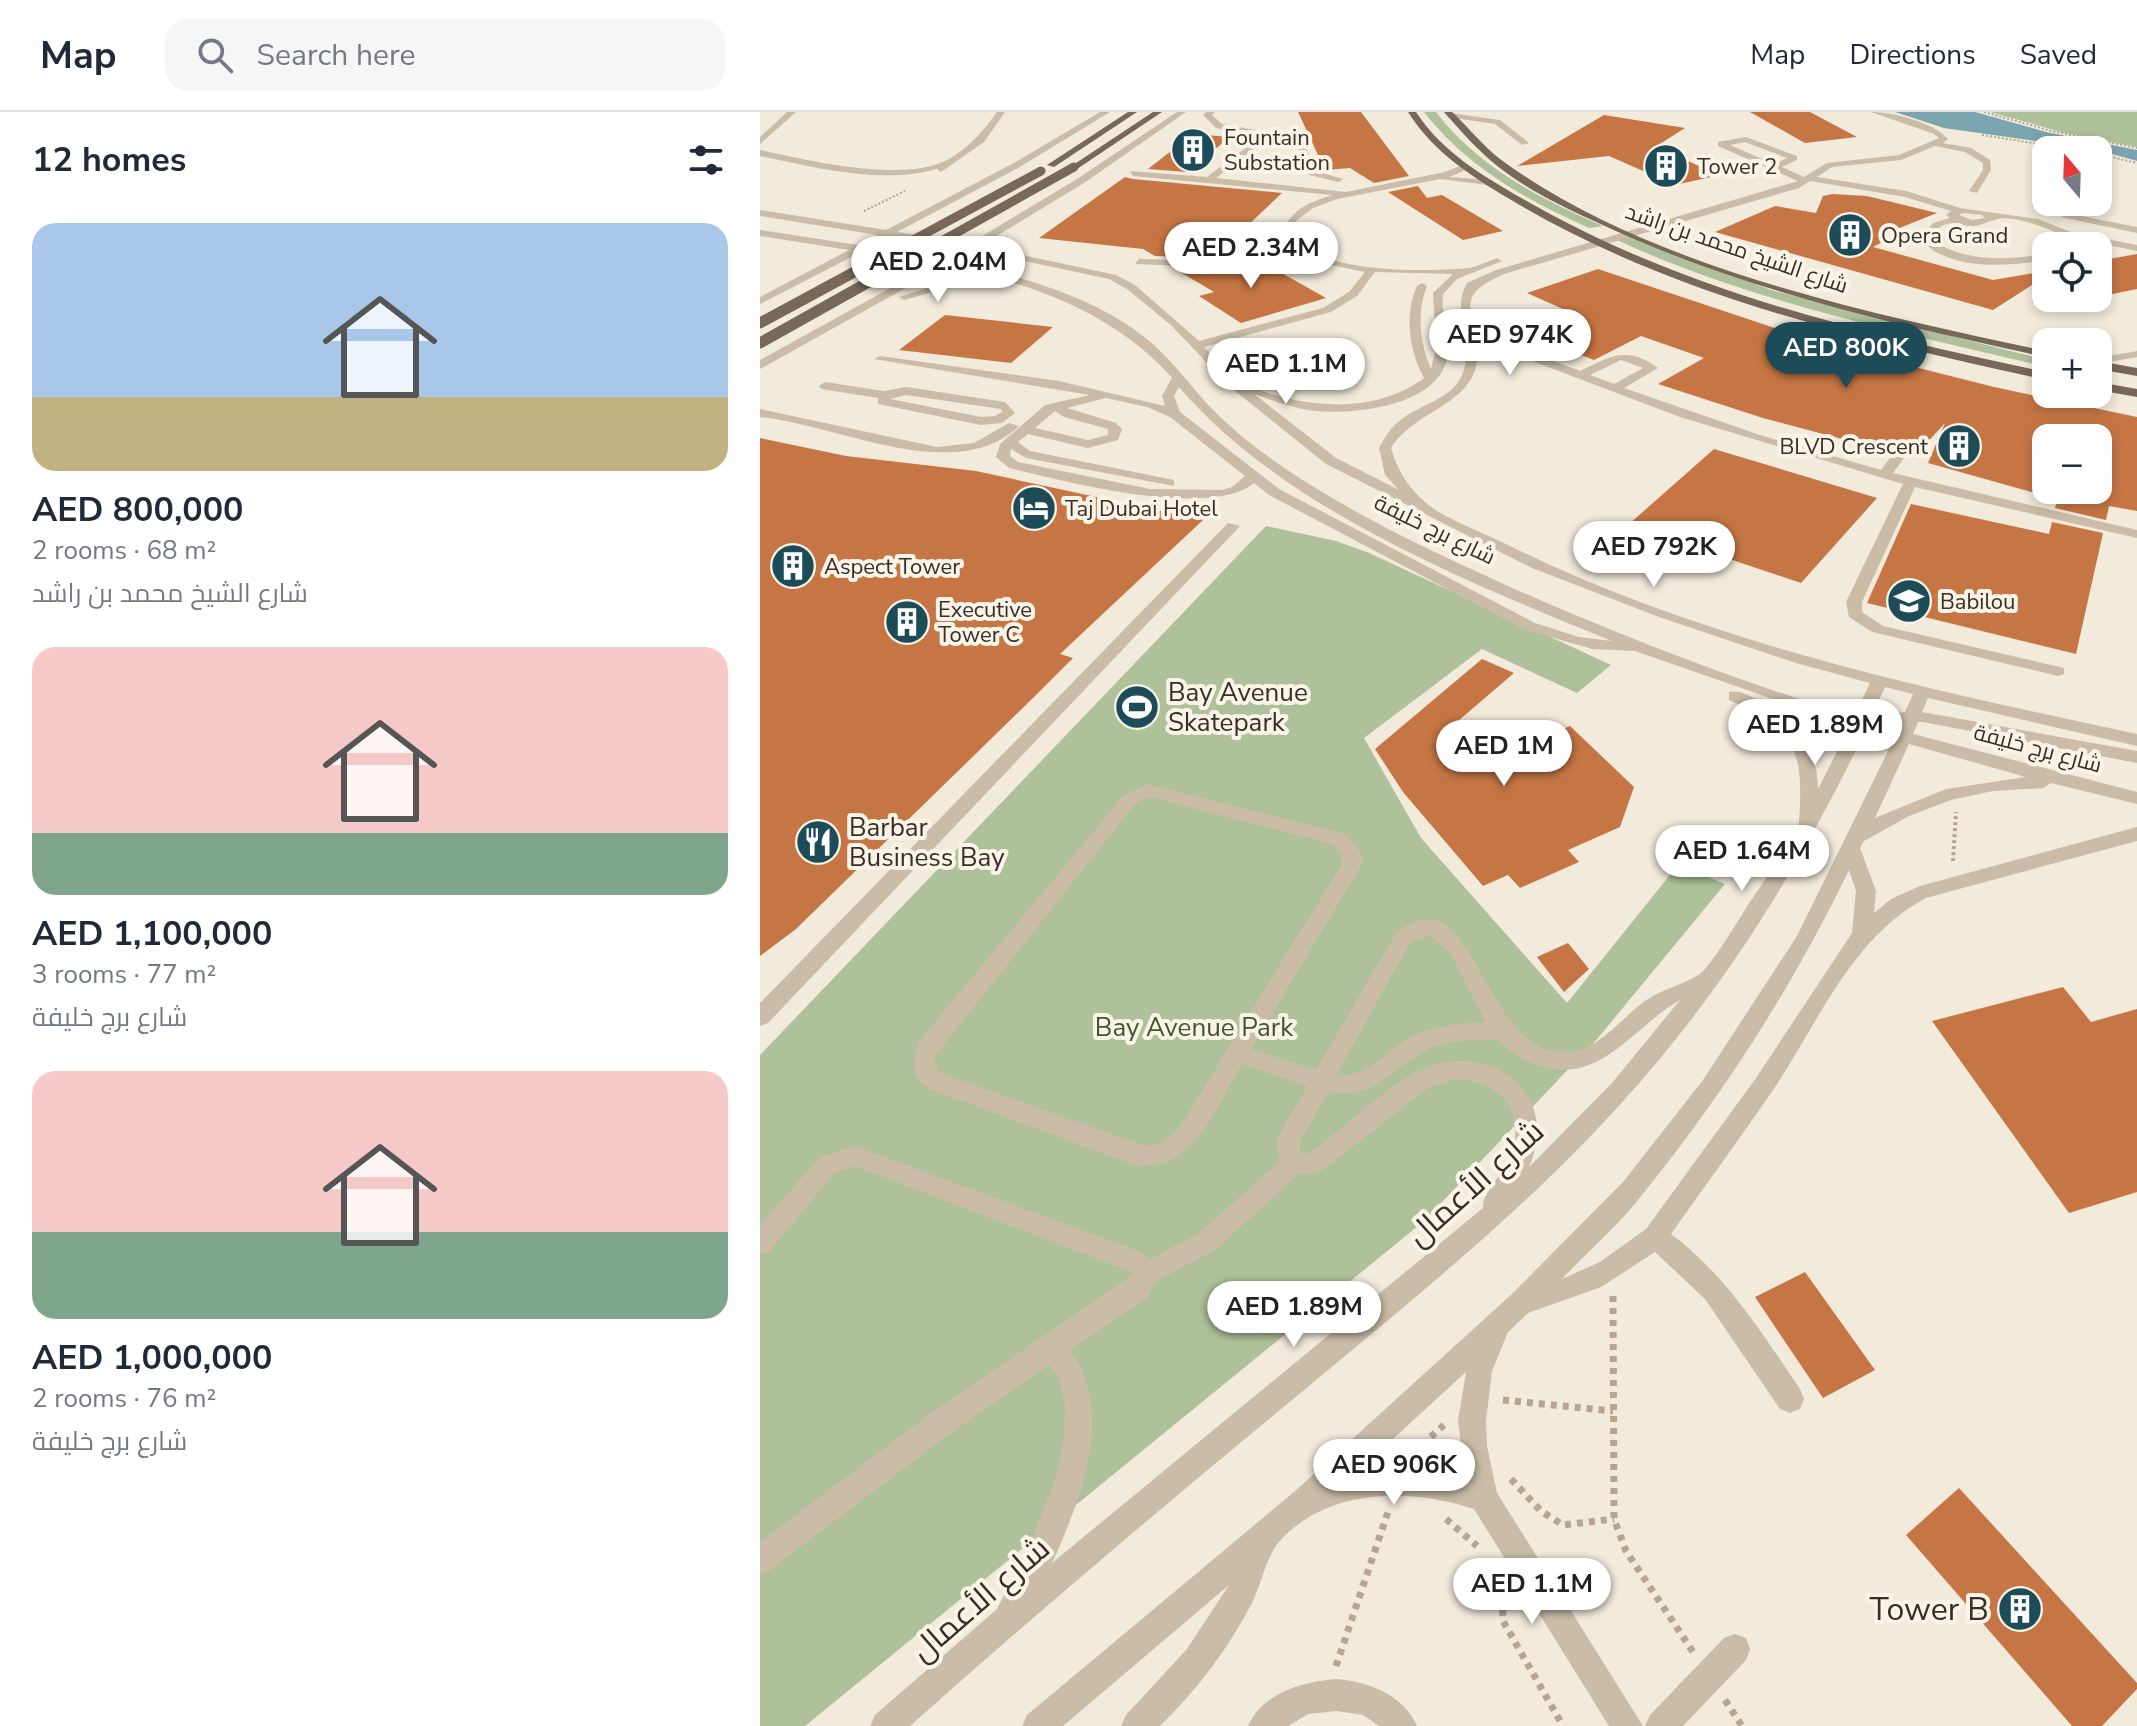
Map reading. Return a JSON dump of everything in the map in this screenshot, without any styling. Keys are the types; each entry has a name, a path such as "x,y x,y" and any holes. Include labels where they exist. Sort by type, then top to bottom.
{"main road":[{"path":"760,323 1051,165 1133,112"},
{"path":"760,343 1074,167 1158,112"},
{"name":"شارع الشيخ محمد بن راشد","path":"1412,112 1430,136 1465,167 1585,237 1693,280 1829,322 2032,373"},
{"name":"شارع الشيخ محمد بن راشد","path":"1449,114 1476,144 1520,178 1618,228 1815,298 2032,351"},
{"path":"2112,366 2137,372"},
{"path":"2112,388 2134,392"}],"street":[{"path":"760,141 792,112"},
{"path":"760,155 917,175 952,162 981,140 1001,112"},
{"path":"760,301 1015,166 1106,112"},
{"path":"760,365 959,255 1110,163 1182,112"},
{"path":"1211,112 1207,115 1210,121 1219,126 1292,136 1302,145 1312,173 1369,189"},
{"path":"1469,373 1470,339 1464,302 1471,285 1500,272 1806,181 1816,171 1830,165 1901,157 1944,139 1941,134 1875,112"},
{"path":"1449,114 1497,122 1525,143"},
{"path":"1777,166 1794,158 1746,139 1721,144 1806,181"},
{"path":"1210,179 1256,143"},
{"path":"1937,144 1968,150 1983,158 1988,166 1974,191"},
{"path":"942,264 916,238 913,233 916,228 993,184 1015,166"},
{"path":"1436,179 1465,167"},
{"path":"1133,173 1346,194"},
{"path":"1488,182 1436,179 1346,194 1317,204 1296,216 1286,229 1288,242 1314,259 1373,268 1467,270 1806,181 1906,194 1956,215 1989,215 2038,222 2063,232"},
{"path":"837,225 887,219 972,188"},
{"name":"شارع برج خليفة","path":"760,213 970,247 1112,277 1151,304 1198,345 1233,383 1331,461 1537,565 1664,614 1802,660 2137,740"},
{"path":"1956,215 1932,228 1928,234 1931,245 1953,255 1986,260 2032,258"},
{"path":"2073,216 2137,230"},
{"path":"1010,224 1006,232 1012,242 1100,270 1112,277"},
{"path":"760,230 871,242 909,252 970,247"},
{"name":"شارع برج خليفة","path":"760,230 780,237 857,249 909,252 942,264 1038,287 1117,324 1151,348 1175,382 1241,443 1297,484 1453,565 1648,650 1753,690 1904,739 2137,798"},
{"path":"887,233 909,252"},
{"path":"780,237 803,245 813,257 807,273 792,284"},
{"path":"1139,262 1217,263 1288,242"},
{"path":"2112,243 2137,248"},
{"path":"928,250 1060,273 1107,289"},
{"path":"780,354 805,334 891,283 906,270 909,252"},
{"path":"1198,345 1327,310 1353,294 1373,268"},
{"path":"1408,270 1430,275 1444,284"},
{"path":"1233,383 1307,406 1346,408 1406,395 1431,379 1441,362 1436,302 1444,284 1467,270"},
{"path":"841,322 910,294 946,285 1003,282 1038,287"},
{"path":"1422,286 1415,301 1420,356 1431,379"},
{"path":"1120,296 1151,304"},
{"path":"1470,339 1491,350 1545,362 1743,434 1911,482 2137,534"},
{"path":"2112,360 2137,354"},
{"path":"1581,375 1621,356 1652,368 1616,388"},
{"path":"880,359 1034,381 1123,399 1174,414 1286,498 1529,626 1569,641 1600,647 1648,650 1669,669 1749,702 1787,725 1811,763 1805,828"},
{"path":"1424,509 1392,475 1385,448 1403,421 1445,399 1469,373 1495,361 1545,362"},
{"path":"1123,399 1155,394 1175,382"},
{"path":"1174,414 1169,403 1175,382"},
{"path":"760,413 870,434 883,431 908,413 922,410 989,421 1009,413 1005,406 975,401 906,391 885,395 825,386"},
{"path":"885,395 882,401 908,413"},
{"path":"883,431 937,451 964,450 989,442 1027,417 1055,405 1105,395"},
{"path":"956,417 976,410 979,407 975,401"},
{"path":"760,404 781,415"},
{"path":"1055,405 1010,442 1003,457 1014,465 1134,490 1207,495 1237,490 1254,476"},
{"path":"1026,430 1088,444 1106,441 1116,433 1112,426 1068,414 1055,405"},
{"path":"1884,475 1900,454"},
{"path":"1911,482 1854,602 1854,614 1878,629 2058,671"},
{"path":"1286,498 1304,505 1343,510"},
{"path":"760,1017 1233,526"},
{"name":"شارع الأعمال","path":"886,1726 1004,1621 1480,1228 1574,1139 1710,978 1761,903 1860,725 1880,680"},
{"path":"1038,1726 1304,1502 1498,1325 1632,1190 1674,1138 1776,988 1856,843 1904,739 1922,691"},
{"path":"1860,725 1874,719 1912,716 1971,723 2137,757"},
{"path":"1856,843 1907,807 1953,790 1999,783 2068,782"},
{"path":"1148,790 1158,790 1338,839 1352,854 1352,864 1237,1053 1179,1146 1151,1158 1137,1156 938,1082 928,1077 923,1057 928,1046 1130,799 1148,790"},
{"path":"1521,1303 1581,1285 1611,1282 1655,1237 1771,1074 1862,934 1898,904 1945,885 2137,834"},
{"path":"1856,843 1866,891 1862,934"},
{"path":"1480,1228 1517,1170 1526,1135 1518,1102 1504,1083 1493,1075 1466,1068 1437,1071 1315,1163 1295,1162 1288,1156 1289,1139 1403,938 1411,930 1425,927 1448,936 1503,1031 1530,1053 1554,1060 1575,1060 1595,1055 1666,998 1710,978"},
{"path":"1237,1053 1343,1084 1365,1081 1430,1038 1453,1032 1503,1031"},
{"path":"760,1244 828,1164 855,1156 1138,1263 1146,1274"},
{"path":"760,1560 937,1426 1139,1288 1146,1274 1208,1241 1295,1162"},
{"path":"1655,1237 1701,1273 1721,1296 1790,1399"},
{"path":"1498,1325 1479,1371 1472,1421 1473,1446 1484,1498 1627,1726"},
{"path":"1004,1621 1054,1530 1074,1460 1077,1427 1069,1367 1051,1346"},
{"path":"1304,1502 1335,1490 1398,1480 1456,1487 1484,1498"},
{"path":"1137,1726 1183,1682 1221,1634 1249,1582 1269,1530"},
{"path":"1661,1726 1735,1649"},
{"path":"1264,1726 1291,1704 1327,1694 1363,1698 1395,1717 1401,1726"}],"path":[{"path":"1984,112 2036,127 2137,148"},
{"path":"2112,157 2137,163"},
{"path":"1945,885 1956,845 1953,790"},
{"path":"1599,1296 1611,1282"},
{"path":"1611,1282 1614,1519 1626,1551 1742,1726"},
{"path":"1504,1467 1522,1493 1563,1525 1614,1519"},
{"path":"1392,1501 1403,1503"},
{"path":"1434,1512 1453,1523 1484,1555"},
{"path":"1489,1565 1502,1595 1503,1621 1563,1726"}],"green space":[{"path":"1424,112 1436,112 1471,149 1512,180 1556,205 1603,226 1589,228 1499,180 1459,149"},
{"path":"1990,112 2137,112 2137,147 2112,142 2112,136 2065,133"},
{"path":"1629,237 1771,290 2032,356 2032,364 1774,299 1721,282 1617,240"},
{"name":"Bay Avenue Park","path":"1266,526 1336,541 1369,553 1611,665 1577,693 1482,649 1364,738 1421,838 1567,1003 1678,865 1725,884 1598,1038 1424,1221 805,1726 760,1726 760,1055"}],"water":[{"path":"1895,112 1975,112 2066,136 2032,136 2032,141 1944,128"},
{"path":"2112,145 2137,150 2137,161 2112,154"}],"building":[{"path":"1298,112 1361,112 1409,176 1374,183 1350,168 1325,170"},
{"path":"1750,112 1810,112 1857,137 1805,143"},
{"path":"1604,115 1685,128 1655,147 1720,175 1675,185 1609,156 1517,166"},
{"name":"Fountain Substation","path":"1193,134 1230,137 1187,172 1148,169"},
{"path":"1125,177 1282,193 1229,243 1240,249 1207,258 1155,256 1143,249 1039,238"},
{"path":"1418,186 1427,198 1442,195 1503,231 1463,240 1388,192"},
{"path":"1823,196 1867,196 1937,213 1882,235 1890,238 1873,247 1993,280 2032,273 2032,285 1993,310 1715,232 1775,206 1816,213"},
{"path":"2137,254 2137,289 2112,294 2112,258"},
{"path":"1255,257 1326,298 1241,323 1199,296 1214,292 1175,269 1208,270"},
{"path":"1598,269 1820,343 2032,395 2032,408 2094,408 2137,417 2137,511 2109,506 2106,520 2055,508 2056,504 2112,504 2112,424 2032,424 2032,492 1928,463 1945,423 1913,458 1909,457 1905,448 1891,452 1763,418 1658,384 1704,358 1641,336 1594,360 1516,329 1563,309 1527,293"},
{"path":"945,315 1053,327 1011,363 899,350"},
{"path":"760,438 846,456 976,471 1203,520 1060,654 1073,658 1035,696 796,929 760,956"},
{"path":"1714,449 1877,498 1801,583 1628,525"},
{"path":"1911,504 2049,534 2052,522 2103,533 2076,654 1867,603"},
{"path":"1482,659 1514,673 1451,727 1483,761 1570,726 1634,787 1620,827 1568,850 1579,862 1520,888 1508,875 1483,886 1403,792 1375,749"},
{"path":"1568,943 1589,969 1564,992 1537,957"},
{"path":"2063,987 2091,1022 2137,1009 2137,1192 2069,1213 1932,1021"},
{"path":"1805,1272 1875,1370 1823,1398 1755,1297"},
{"name":"Tower B","path":"1959,1488 2137,1683 2137,1689 2102,1726 2072,1726 1906,1535"}],"place":[{"name":"Fountain Substation","path":"1193,150"},
{"name":"Tower 2","path":"1666,166"},
{"name":"Opera Grand","path":"1850,235"},
{"name":"BLVD Crescent","path":"1959,446"},
{"name":"Taj Dubai Hotel","path":"1034,508"},
{"name":"Aspect Tower","path":"793,566"},
{"name":"Babilou","path":"1909,601"},
{"name":"Executive Tower C","path":"907,622"},
{"name":"Bay Avenue Skatepark","path":"1137,707"},
{"name":"Barbar Business Bay","path":"818,842"},
{"name":"Tower B","path":"2020,1609"}]}
